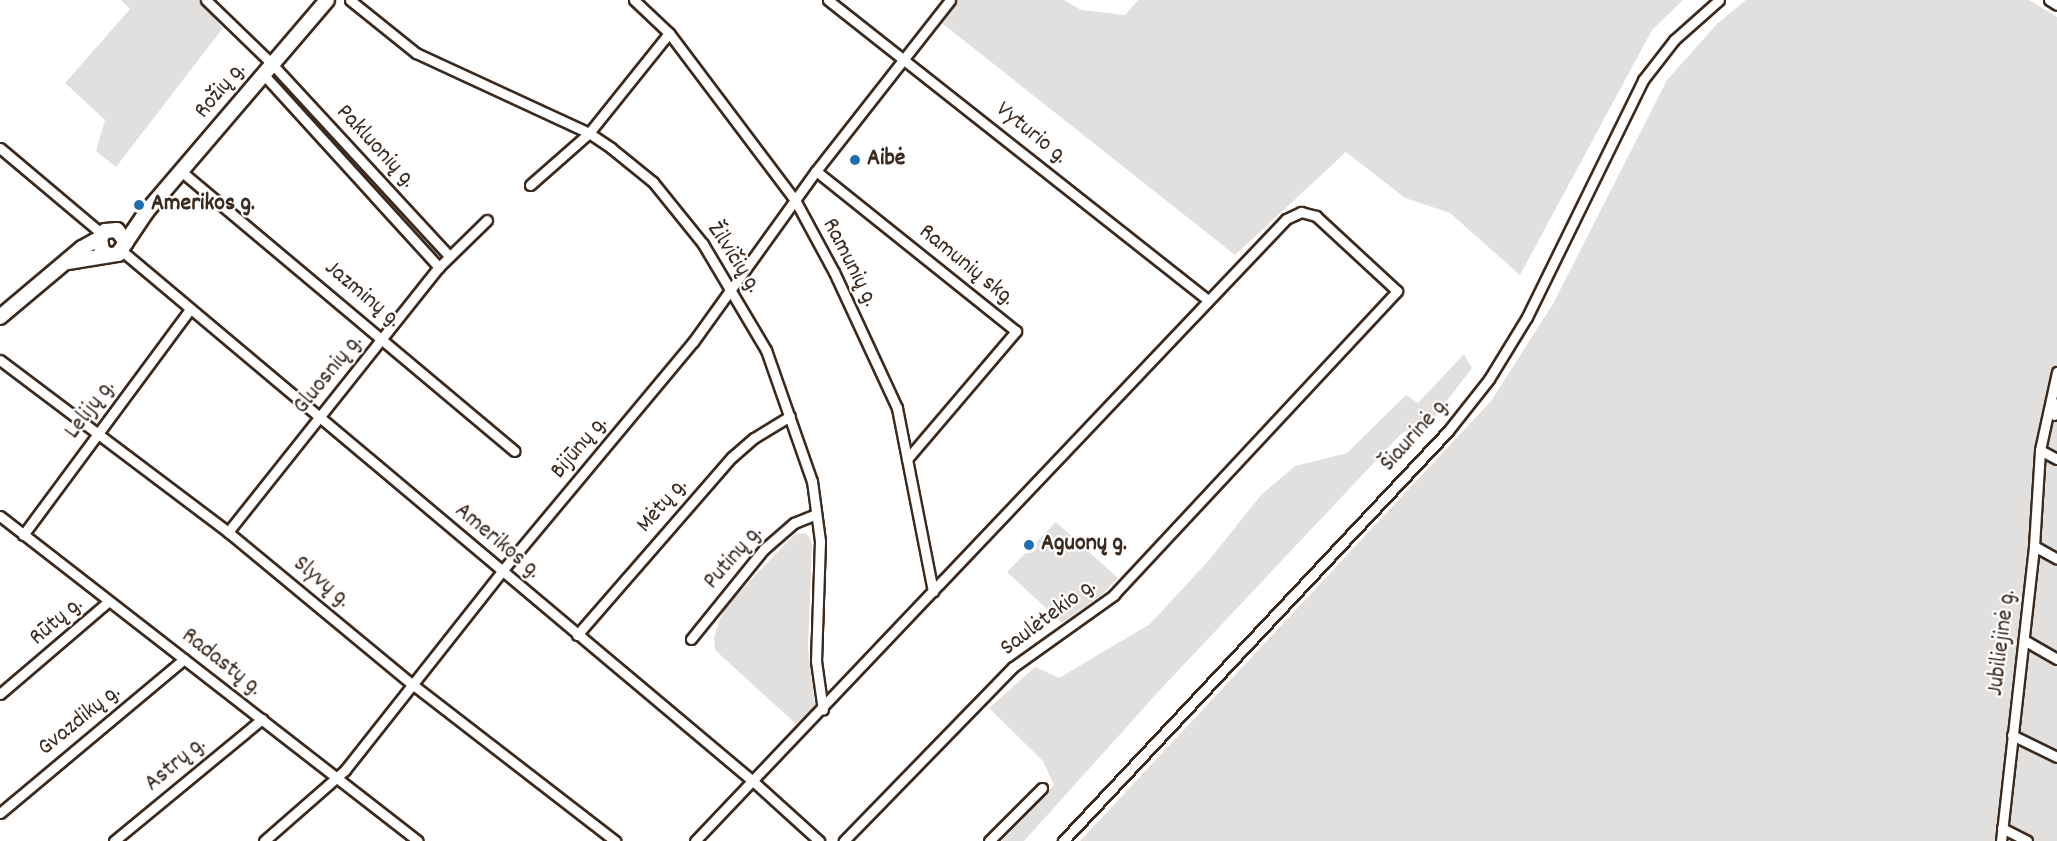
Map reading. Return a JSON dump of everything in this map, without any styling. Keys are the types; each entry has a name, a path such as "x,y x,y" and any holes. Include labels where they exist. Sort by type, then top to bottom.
{"street":[{"path":"206,0 268,70"},
{"name":"Rožių g.","path":"68,262 108,255 124,247 147,211 327,0"},
{"name":"Žilvičių g.","path":"350,0 416,53 441,68 589,133 634,165 676,207 733,291 766,350 812,481 820,542 816,662 823,710"},
{"name":"Ramunių g.","path":"634,0 669,33 795,200 834,272 897,408 933,591"},
{"name":"Vyturio g.","path":"828,0 1208,300"},
{"name":"Bijūnų g.","path":"264,841 337,778 501,571 733,291 816,171 905,62 950,0"},
{"name":"Šiaurinė g.","path":"1063,841 1476,396 1515,341 1644,80 1674,40 1719,0"},
{"path":"2049,0 2057,5"},
{"path":"530,185 589,133 669,33"},
{"name":"Pakluonių g.","path":"268,70 449,256"},
{"name":"Pakluonių g.","path":"268,70 439,267"},
{"path":"1,152 105,234 123,234 124,247"},
{"name":"Ramunių skg.","path":"816,171 1016,331 907,459"},
{"name":"Jazminų g.","path":"182,172 384,338 514,451"},
{"name":"Rožių g.","path":"0,317 105,234 147,211"},
{"name":"Saulėtekio g.","path":"844,841 1013,667 1114,595 1397,291 1316,216 1301,212 1286,219 1208,300"},
{"name":"Gluosnių g.","path":"228,532 439,267 487,220"},
{"path":"105,234 102,250 108,255"},
{"name":"Amerikos g.","path":"124,247 190,309 754,782 819,841"},
{"path":"694,841 823,710 1208,300"},
{"name":"Lelijų g.","path":"23,535 190,309"},
{"name":"Slyvų g.","path":"0,360 99,432 228,532 412,684 615,841"},
{"name":"Jubiliejinė g.","path":"2001,841 2034,546 2040,450 2057,372"},
{"path":"2054,415 2057,403"},
{"name":"Mėtų g.","path":"578,635 732,458 754,438 790,416"},
{"path":"2040,450 2057,459"},
{"name":"Putinų g.","path":"691,639 764,549 794,523 816,514"},
{"name":"Radastų g.","path":"0,516 418,841"},
{"path":"2034,546 2057,559"},
{"name":"Rūtų g.","path":"0,694 109,601"},
{"path":"2024,640 2057,658"},
{"name":"Gvazdikų g.","path":"0,813 184,659"},
{"name":"Astrų g.","path":"114,841 262,719"},
{"path":"2012,735 2057,757"},
{"path":"989,841 1042,788"},
{"path":"2002,828 2028,841"}],"shaded area":[{"path":"121,0 199,0 223,28 116,167 96,151 105,120 65,83 130,9"},
{"path":"954,0 1064,0 1081,10 1125,15 1138,0 1683,0 1652,30 1520,275 1450,213 1405,198 1346,152 1235,255 938,20"},
{"path":"1746,0 2029,0 2057,17 2057,841 1080,841 1491,401 1553,304 1667,80 1717,24"},
{"path":"1464,354 1472,368 1424,431 1416,436 1406,431 1401,434 1159,691 1024,841 1002,841 1054,785 1043,761 989,708 1035,667 1059,678 1150,624 1210,559 1261,495 1295,466 1347,453 1406,395 1418,403"},
{"path":"1056,522 1118,578 1100,596 1062,623 1007,572"},
{"path":"805,533 810,537 812,546 808,648 815,706 796,724 715,650 714,637 724,608 794,535"}],"place":[{"name":"Aibė","path":"855,160"},
{"name":"Amerikos g.","path":"139,205"},
{"name":"Aguonų g.","path":"1029,545"}]}
